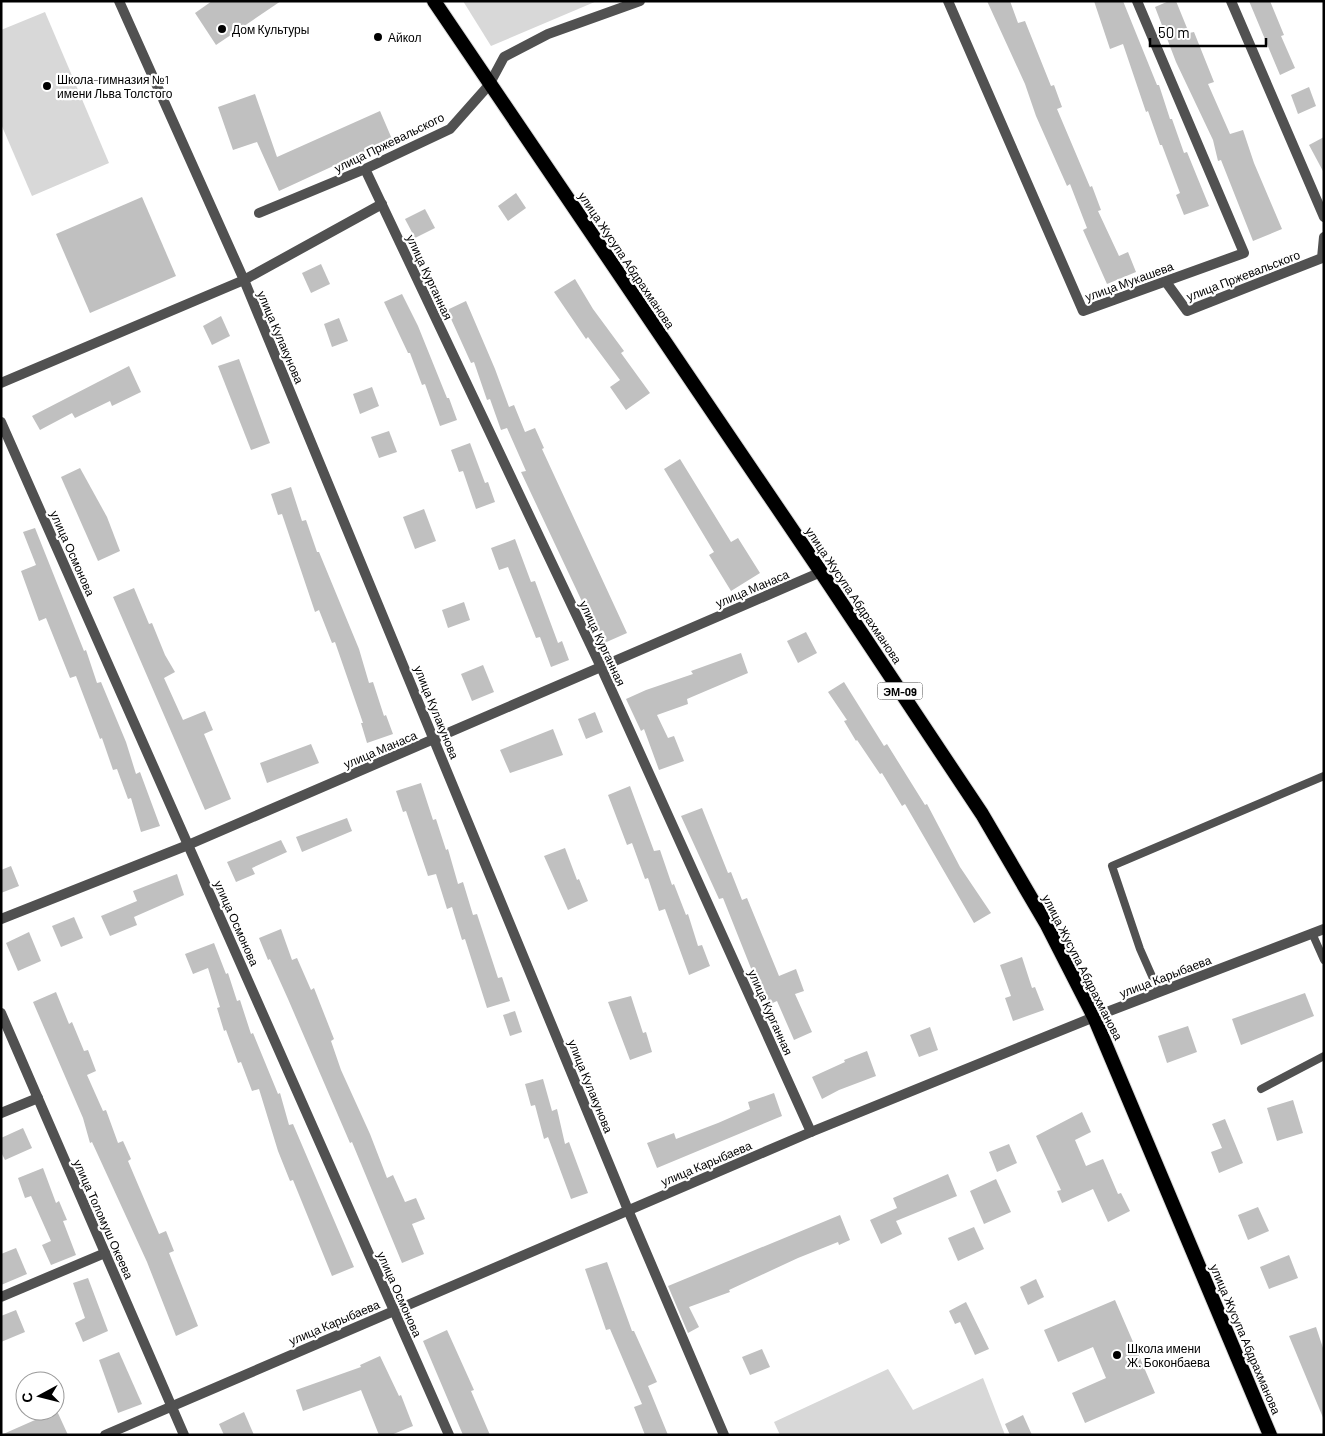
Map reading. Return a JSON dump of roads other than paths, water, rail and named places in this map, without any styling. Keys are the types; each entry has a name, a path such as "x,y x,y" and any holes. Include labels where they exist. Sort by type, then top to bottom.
{"highway":[{"name":"улица Жусупа Абдрахманова","path":"434,1 489,85 821,572 982,814 1047,925 1094,1017 1270,1435"}],"street":[{"name":"улица Кулакунова","path":"119,1 244,280 628,1210 724,1435"},
{"name":"улица Пржевальского","path":"259,213 365,169 450,128 489,85 504,57 548,34 640,1"},
{"name":"улица Мукашева","path":"948,1 1083,311 1244,253 1137,1"},
{"path":"1231,1 1324,217"},
{"name":"улица Курганная","path":"365,169 601,667 811,1132"},
{"path":"1,383 244,280 382,204"},
{"name":"улица Пржевальского","path":"1166,282 1187,311 1322,258 1324,237"},
{"name":"улица Осмонова","path":"1,422 449,1435"},
{"name":"улица Манаса","path":"1,918 188,845 821,572"},
{"name":"улица Карыбаева","path":"105,1435 811,1132 1094,1017 1324,929"},
{"name":"улица Толомуш Океева","path":"1,1013 184,1435"},
{"path":"1,1113 38,1098"},
{"path":"1,1297 105,1253"}],"lane":[{"path":"1159,992 1140,950 1112,866 1324,776"},
{"path":"1312,934 1324,960"},
{"path":"1261,1089 1324,1056"}],"place":[{"name":"Дом Культуры","path":"222,29"},
{"name":"Айкол","path":"378,37"},
{"name":"Школа-гимназия №1 имени Льва Толстого","path":"47,86"},
{"name":"Школа имени Ж. Боконбаева","path":"1117,1355"}]}
